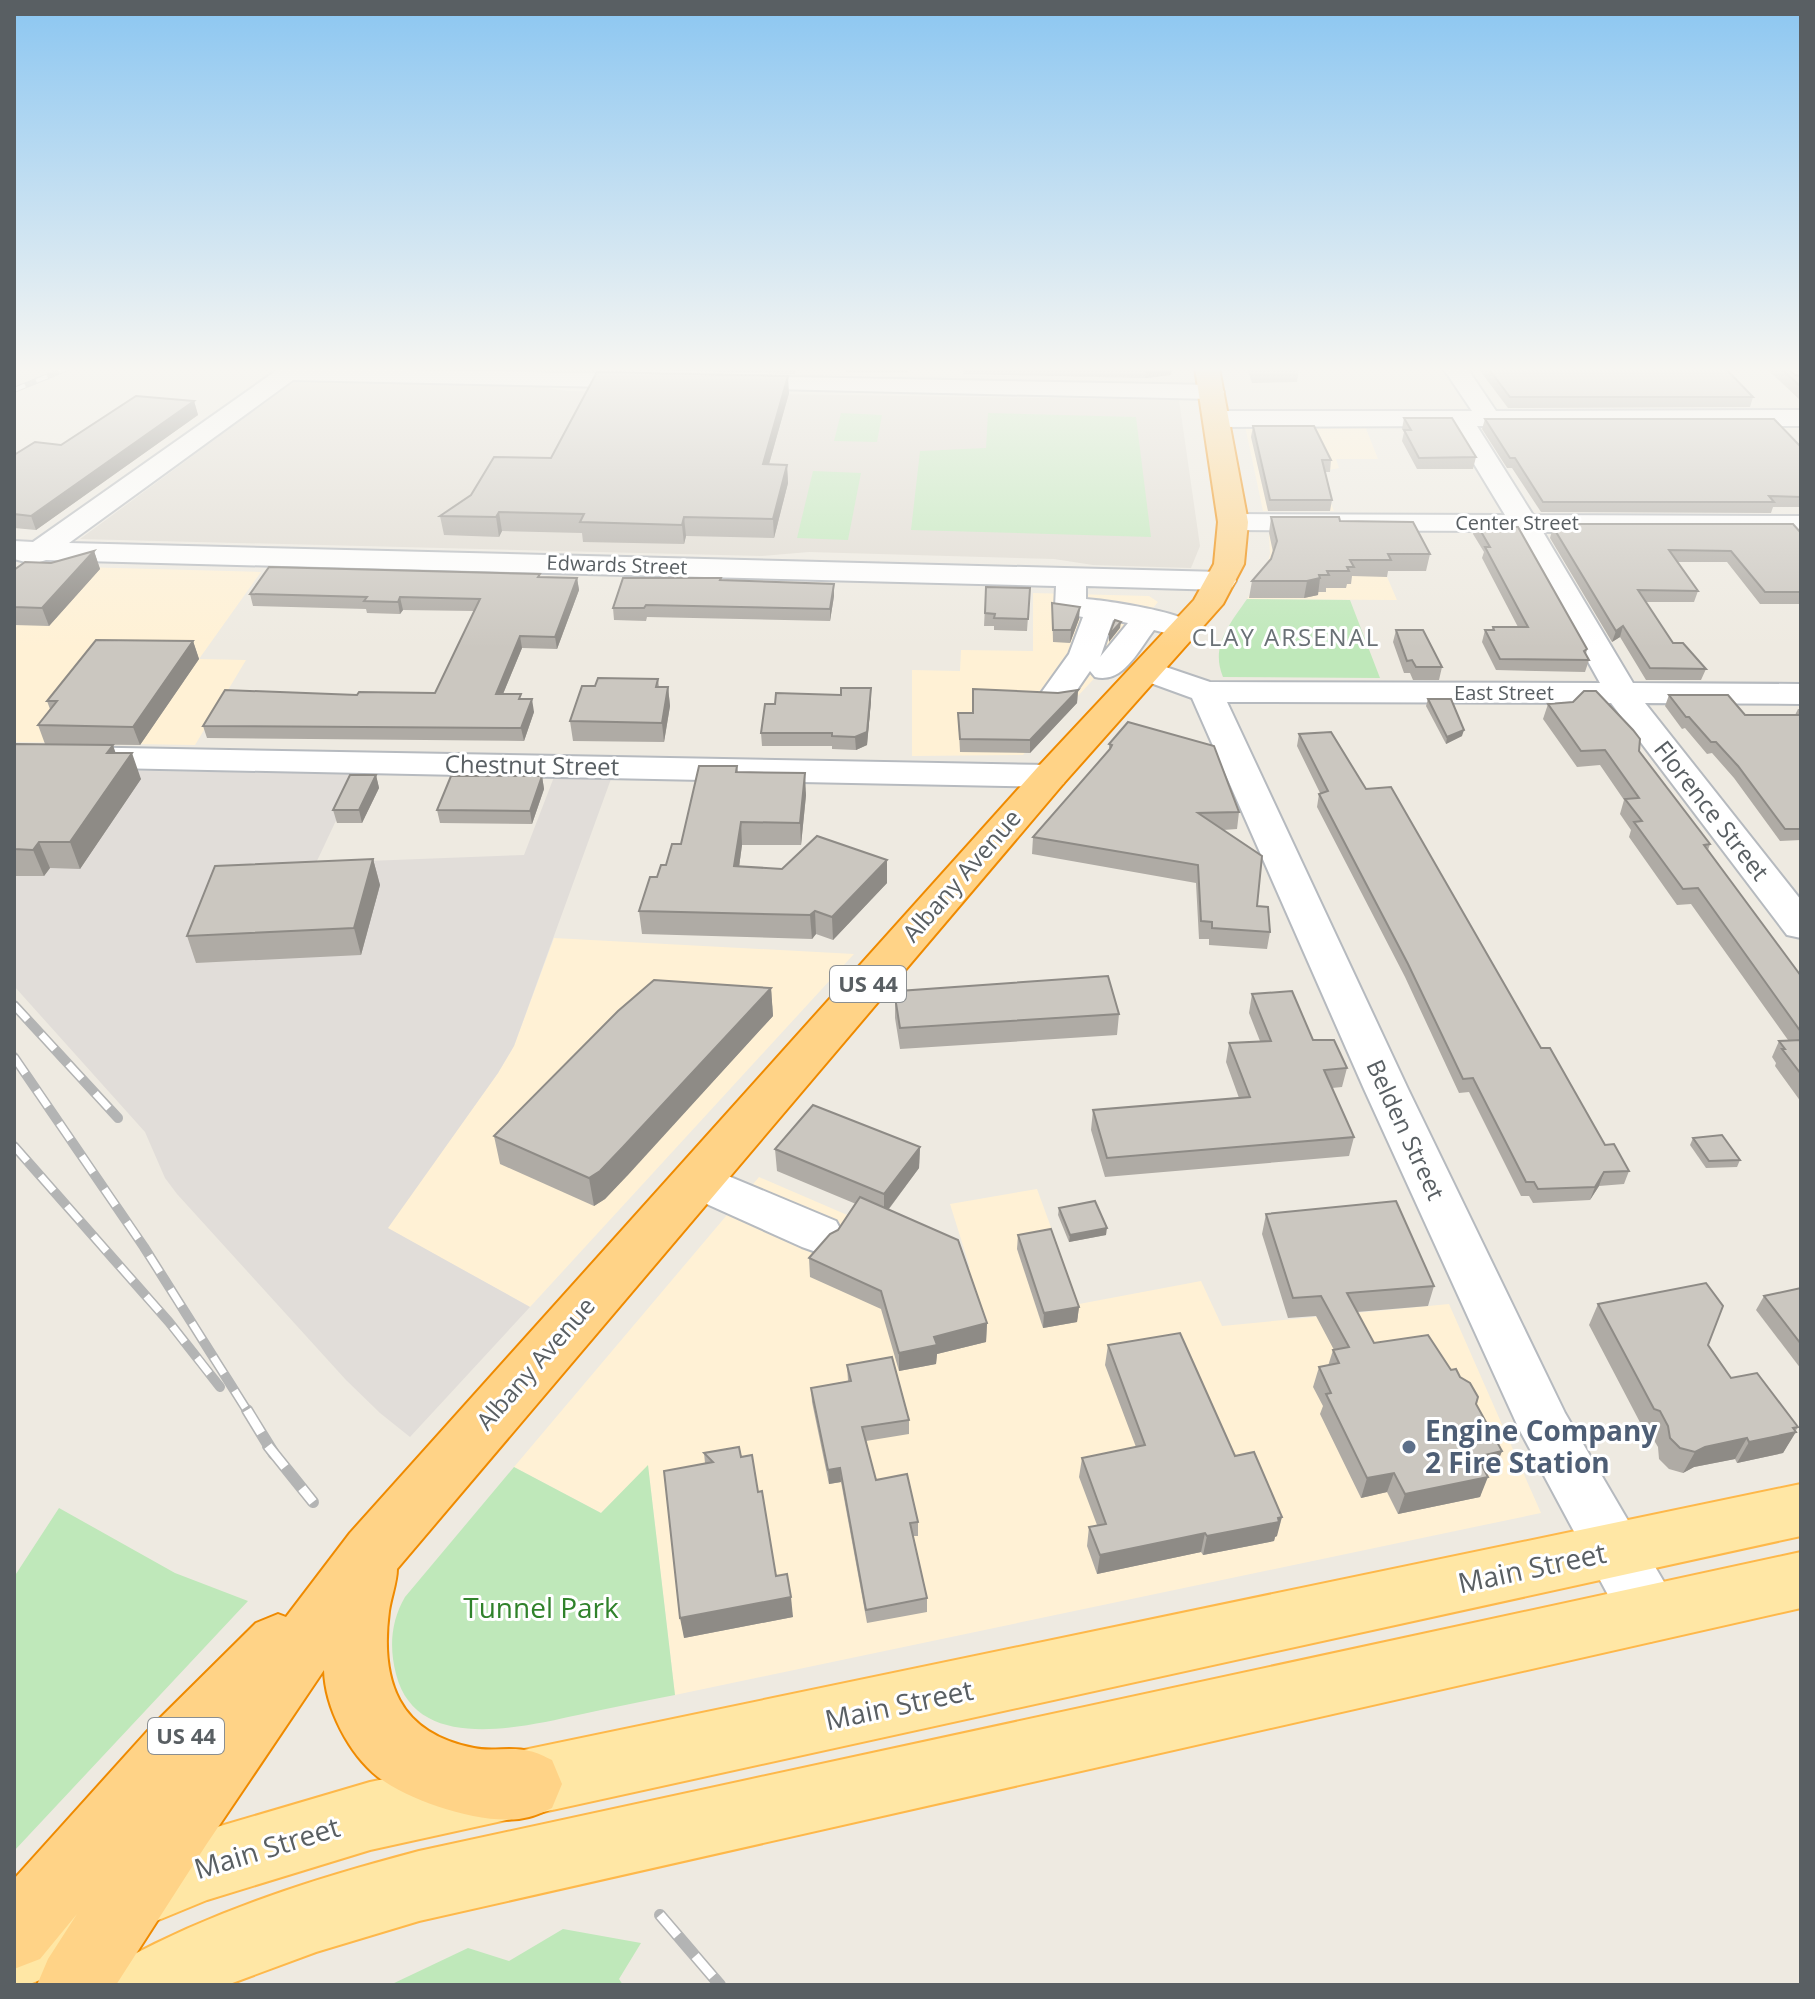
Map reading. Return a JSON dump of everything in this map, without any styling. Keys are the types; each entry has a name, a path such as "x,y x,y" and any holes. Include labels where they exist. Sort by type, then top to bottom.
{"highway":[{"name":"Albany Avenue","path":"74,1985 273,1684 372,1553 1050,776 1119,670 1139,617 1207,604 1221,581 1233,547 1233,522 1223,461"},
{"name":"Albany Avenue","path":"14,1933 217,1703 372,1553"},
{"path":"372,1553 358,1602 354,1677 364,1708 382,1736 436,1772 475,1782 528,1784"}],"main road":[{"name":"Main Street","path":"14,1954 131,1896 207,1865 370,1816 1801,1510"},
{"path":"151,1985 266,1933 325,1912 419,1886 1801,1580"}],"street":[{"path":"14,569 26,550 157,461"},
{"name":"Florence Street","path":"1494,461 1524,523 1628,704 1801,926"},
{"name":"Center Street","path":"1233,522 1801,524"},
{"name":"Edwards Street","path":"26,550 1221,581"},
{"path":"1072,577 1070,607 1139,617"},
{"path":"1123,579 1139,617"},
{"path":"1139,617 1091,644 1119,670 1206,692"},
{"path":"1058,693 1119,670"},
{"name":"East Street","path":"1206,692 1801,694"},
{"name":"Belden Street","path":"1206,692 1386,1089 1532,1400 1572,1480 1650,1614"},
{"name":"Chestnut Street","path":"14,756 1050,776"},
{"path":"697,1180 819,1234"}],"shaded area":[{"path":"185,461 1188,461 1200,546 1191,568 1093,565 1054,559 809,552 762,556 80,539"},
{"path":"1252,461 1337,461 1339,468 1319,472 1334,511 1263,511"},
{"path":"1269,535 1369,535 1397,600 1247,599 1266,569 1270,554"},
{"path":"42,566 261,572 199,659 246,660 195,745 14,742 14,588"},
{"path":"1033,593 1149,596 1158,602 1103,669 1023,755 912,756 912,670 960,671 961,650 1033,651"},
{"path":"14,769 358,774 316,863 524,855 554,777 611,779 514,1046 388,1228 530,1307 410,1437 346,1380 177,1194 165,1178 145,1132 14,986"},
{"path":"554,938 854,954 530,1307 387,1228 514,1046"},
{"path":"759,1177 970,1268 950,1204 1037,1189 1079,1304 1201,1281 1222,1326 1449,1304 1541,1513 675,1695 648,1466 601,1513 514,1467"}],"green space":[{"path":"919,461 1142,461 1151,537 911,530"},
{"path":"813,471 861,473 848,540 797,538"},
{"path":"1247,599 1350,600 1380,678 1223,677 1220,645"},
{"name":"Tunnel Park","path":"648,1465 675,1695 529,1725 474,1729 448,1725 425,1716 407,1699 396,1674 392,1654 394,1625 400,1606 514,1467 601,1513"},
{"path":"59,1508 175,1573 248,1601 14,1851 14,1577"},
{"path":"563,1929 641,1943 619,1979 623,1985 390,1985 468,1948 509,1961"}],"building":[{"path":"14,461 109,461 31,516 14,514"},
{"path":"491,461 764,461 763,464 787,465 773,519 684,517 682,525 580,522 584,514 499,512 496,517 440,516 471,495"},
{"path":"1261,461 1322,461 1332,500 1270,500"},
{"path":"1517,461 1801,461 1801,497 1769,496 1774,502 1543,502"},
{"path":"1271,517 1413,522 1430,554 1388,554 1391,560 1350,560 1354,567 1347,567 1349,571 1327,571 1329,575 1319,575 1320,578 1307,581 1252,581 1271,559 1277,541"},
{"path":"1476,523 1503,523 1505,527 1518,527 1587,649 1584,651 1589,660 1500,659 1485,630 1494,630 1493,627 1528,627 1485,547 1490,547"},
{"path":"1558,524 1793,524 1801,533 1801,592 1765,592 1731,551 1669,550 1698,591 1638,590 1673,643 1683,643 1706,669 1650,668 1623,626 1616,631 1553,527 1560,527"},
{"path":"94,551 42,608 14,607 14,570 25,562 51,563"},
{"path":"269,567 540,574 538,577 577,578 555,637 520,636 496,694 521,694 519,699 532,699 521,728 203,726 225,690 357,695 359,692 435,693 480,599 400,597 398,602 364,601 367,597 250,594"},
{"path":"623,578 721,578 834,584 830,609 646,605 644,608 613,608"},
{"path":"986,587 1030,588 1028,619 994,618 995,614 985,613"},
{"path":"1052,603 1080,607 1071,630 1053,630"},
{"path":"1115,620 1121,622 1109,635"},
{"path":"1396,630 1423,630 1442,667 1416,667 1412,660 1407,661"},
{"path":"96,640 193,641 133,727 38,725 57,701 47,701"},
{"path":"598,678 658,679 656,687 668,687 662,723 570,721 582,686 595,686"},
{"path":"841,688 871,688 867,732 855,737 832,736 832,733 761,733 765,704 775,704 776,693 841,695"},
{"path":"973,689 1058,693 1078,690 1030,740 960,739 958,713 973,713"},
{"path":"1584,691 1596,691 1640,739 1639,751 1710,844 1704,845 1801,976 1801,1032 1698,888 1683,889 1634,822 1642,821 1625,799 1639,798 1605,750 1581,751 1548,704 1573,702"},
{"path":"1669,695 1728,695 1745,715 1801,715 1801,829 1785,829 1738,766 1686,717"},
{"path":"1428,699 1451,699 1464,730 1447,737"},
{"path":"1128,722 1214,746 1239,812 1198,813 1262,856 1257,906 1268,907 1270,932 1212,928 1212,922 1201,921 1198,865 1033,837 1110,749 1112,745 1109,744"},
{"path":"1331,732 1366,789 1391,787 1541,1048 1550,1048 1605,1145 1614,1144 1629,1171 1604,1172 1595,1187 1538,1189 1534,1182 1526,1182 1473,1078 1463,1079 1408,964 1319,794 1328,791 1299,734"},
{"path":"14,744 113,745 107,753 132,753 70,842 39,842 33,850 14,849"},
{"path":"699,766 737,766 736,772 805,773 800,823 741,822 734,866 782,869 817,836 887,860 832,917 815,911 810,915 639,911 650,877 657,877 661,865 666,865 672,844 681,844"},
{"path":"350,775 376,775 359,810 333,810"},
{"path":"451,776 542,776 530,811 437,810"},
{"path":"373,859 354,928 187,936 215,866"},
{"path":"1108,976 1119,1014 900,1028 895,997 900,997 899,991"},
{"path":"654,980 771,988 623,1147 589,1178 494,1136 618,1011"},
{"path":"1292,991 1313,1040 1334,1040 1347,1068 1324,1070 1354,1137 1107,1158 1093,1110 1250,1097 1229,1043 1271,1041 1252,994"},
{"path":"1801,1040 1801,1074 1779,1041"},
{"path":"813,1105 920,1147 884,1194 775,1149"},
{"path":"1722,1135 1740,1160 1709,1161 1693,1138"},
{"path":"860,1197 958,1240 987,1323 934,1337 937,1345 899,1353 881,1291 809,1258 830,1234 838,1230"},
{"path":"1095,1201 1107,1228 1070,1235 1059,1208"},
{"path":"1396,1201 1434,1286 1347,1293 1374,1343 1428,1335 1451,1370 1456,1369 1460,1377 1470,1383 1478,1397 1476,1404 1502,1451 1477,1457 1488,1477 1405,1494 1394,1473 1367,1478 1326,1394 1331,1393 1319,1367 1339,1363 1333,1350 1349,1347 1321,1296 1293,1298 1266,1214"},
{"path":"1051,1229 1079,1307 1044,1313 1018,1235"},
{"path":"1706,1283 1723,1306 1708,1345 1731,1378 1757,1373 1798,1427 1793,1428 1796,1432 1749,1442 1747,1438 1695,1452 1680,1448 1670,1438 1660,1411 1654,1409 1598,1304"},
{"path":"1801,1288 1801,1344 1764,1296"},
{"path":"1180,1333 1235,1456 1254,1452 1282,1517 1278,1518 1279,1522 1207,1536 1205,1533 1100,1555 1089,1527 1106,1524 1082,1458 1145,1445 1108,1345"},
{"path":"892,1357 909,1420 862,1427 876,1480 907,1474 918,1522 910,1523 927,1598 866,1610 840,1468 828,1470 811,1388 851,1381 847,1365"},
{"path":"739,1447 741,1457 752,1455 758,1492 762,1491 776,1576 787,1574 791,1597 680,1618 664,1471 713,1462 704,1453"}],"railway":[{"path":"14,1005 118,1118"},
{"path":"14,1057 144,1247 248,1412"},
{"path":"14,1146 169,1322 220,1387"},
{"path":"247,1410 273,1452"},
{"path":"268,1446 273,1452"},
{"path":"273,1452 313,1502"},
{"path":"660,1915 720,1985"}],"place":[{"name":"Engine Company 2 Fire Station","path":"1409,1447"}],"district":[{"name":"CLAY ARSENAL","path":"1286,638"}]}
